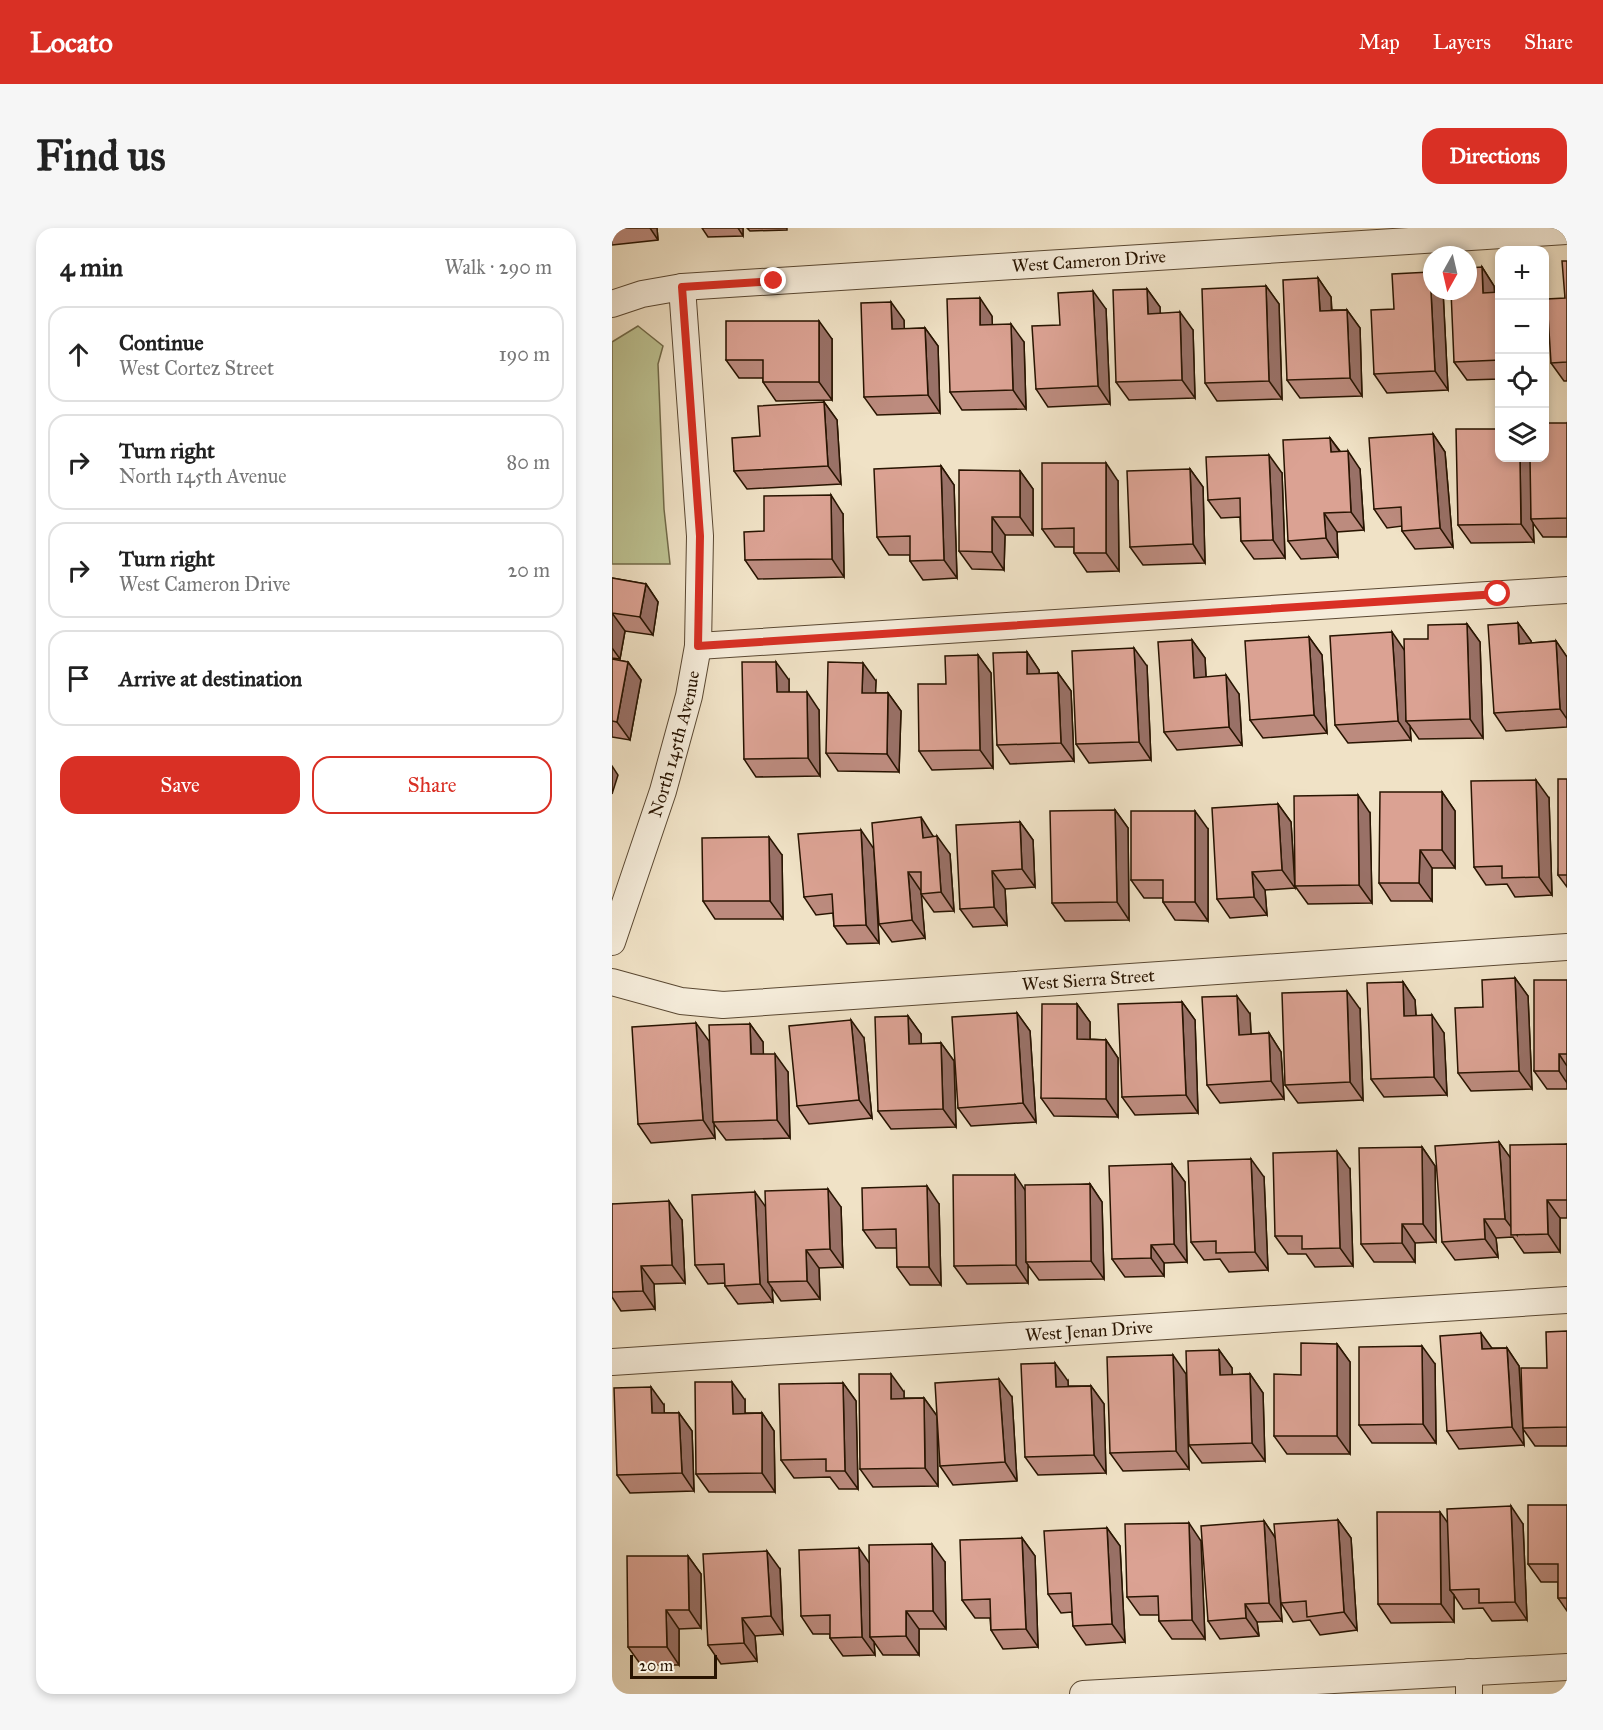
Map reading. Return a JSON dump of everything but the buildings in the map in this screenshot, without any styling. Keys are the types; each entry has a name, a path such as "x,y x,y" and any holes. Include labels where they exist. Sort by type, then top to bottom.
{"street":[{"name":"West Cameron Drive","path":"612,304 642,294 682,287 1532,231 1567,231"},
{"name":"North 145th Avenue","path":"612,942 663,791 689,696 698,646 700,536 682,287"},
{"path":"698,646 1567,590"},
{"name":"West Sierra Street","path":"612,982 681,1000 723,1005 1567,947"},
{"name":"West Jenan Drive","path":"612,1362 1567,1300"},
{"path":"1083,1694 1469,1683 1567,1668"}],"green space":[{"path":"638,326 663,346 658,364 664,509 670,564 612,564 612,342"}],"route":[{"path":"774,281 682,287 700,536 698,646 1498,594"}]}
